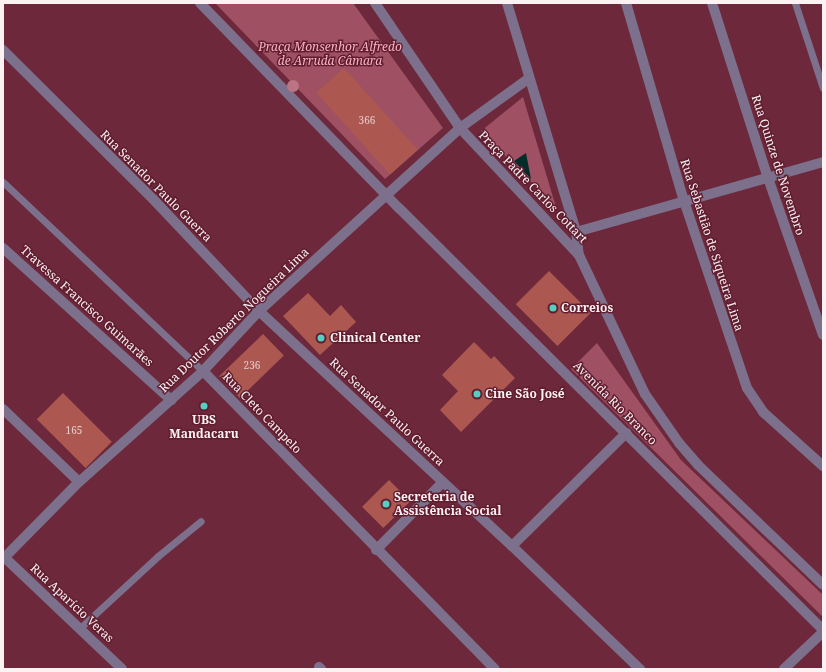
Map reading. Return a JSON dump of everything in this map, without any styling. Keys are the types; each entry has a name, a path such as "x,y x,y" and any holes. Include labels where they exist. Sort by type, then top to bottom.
{"street":[{"path":"200,3 387,196"},
{"path":"375,3 460,128"},
{"name":"Praça Padre Carlos Cottart","path":"507,3 528,79 576,232 579,254"},
{"name":"Rua Sebastião de Siqueira Lima","path":"626,3 684,202 747,388 763,412 823,466"},
{"name":"Rua Quinze de Novembro","path":"712,3 768,178 823,335"},
{"name":"Rua Senador Paulo Guerra","path":"3,50 164,210 259,311 512,546 640,669"},
{"name":"Rua Doutor Roberto Nogueira Lima","path":"3,557 79,482 203,370 259,311 460,128 528,79"},
{"name":"Praça Padre Carlos Cottart","path":"460,128 579,254"},
{"path":"576,232 823,162"},
{"name":"Avenida Rio Branco","path":"387,196 823,631"},
{"name":"Travessa Francisco Guimarães","path":"3,248 171,400"},
{"name":"Avenida Rio Branco","path":"579,254 645,394 678,443 823,585"},
{"name":"Rua Cleto Campelo","path":"203,370 376,550 495,669"},
{"path":"3,409 79,482"},
{"path":"512,546 626,433"},
{"path":"376,550 442,482"},
{"name":"Rua Aparício Veras","path":"3,557 122,669"},
{"path":"784,669 823,631"}],"lane":[{"path":"795,3 823,88"},
{"name":"Rua Cleto Campelo","path":"3,182 203,370"},
{"path":"80,628 158,556 200,521"}],"green space":[{"name":"Praça Monsenhor Alfredo de Arruda Câmara","path":"215,3 353,3 443,128 385,179"},
{"path":"523,97 556,207 481,131"},
{"path":"597,343 681,460 823,595 823,617 571,369"}],"water":[{"path":"526,153 531,179 514,161"}],"building":[{"path":"344,68 418,150 390,175 317,93"},
{"name":"Correios","path":"549,271 591,313 557,346 516,304"},
{"name":"Clinical Center","path":"308,293 330,316 341,305 356,322 320,355 283,316"},
{"path":"263,334 284,356 240,398 219,376"},
{"name":"Cine São José","path":"474,342 491,359 494,356 515,378 461,432 440,410 458,391 442,375"},
{"path":"63,393 112,442 86,468 37,419"},
{"name":"Secreteria de Assistência Social","path":"389,480 410,501 383,528 362,507"}],"place":[{"name":"Correios","path":"553,308"},
{"name":"Clinical Center","path":"321,338"},
{"name":"Cine São José","path":"477,394"},
{"name":"UBS Mandacaru","path":"204,406"},
{"name":"Secreteria de Assistência Social","path":"386,504"}]}
